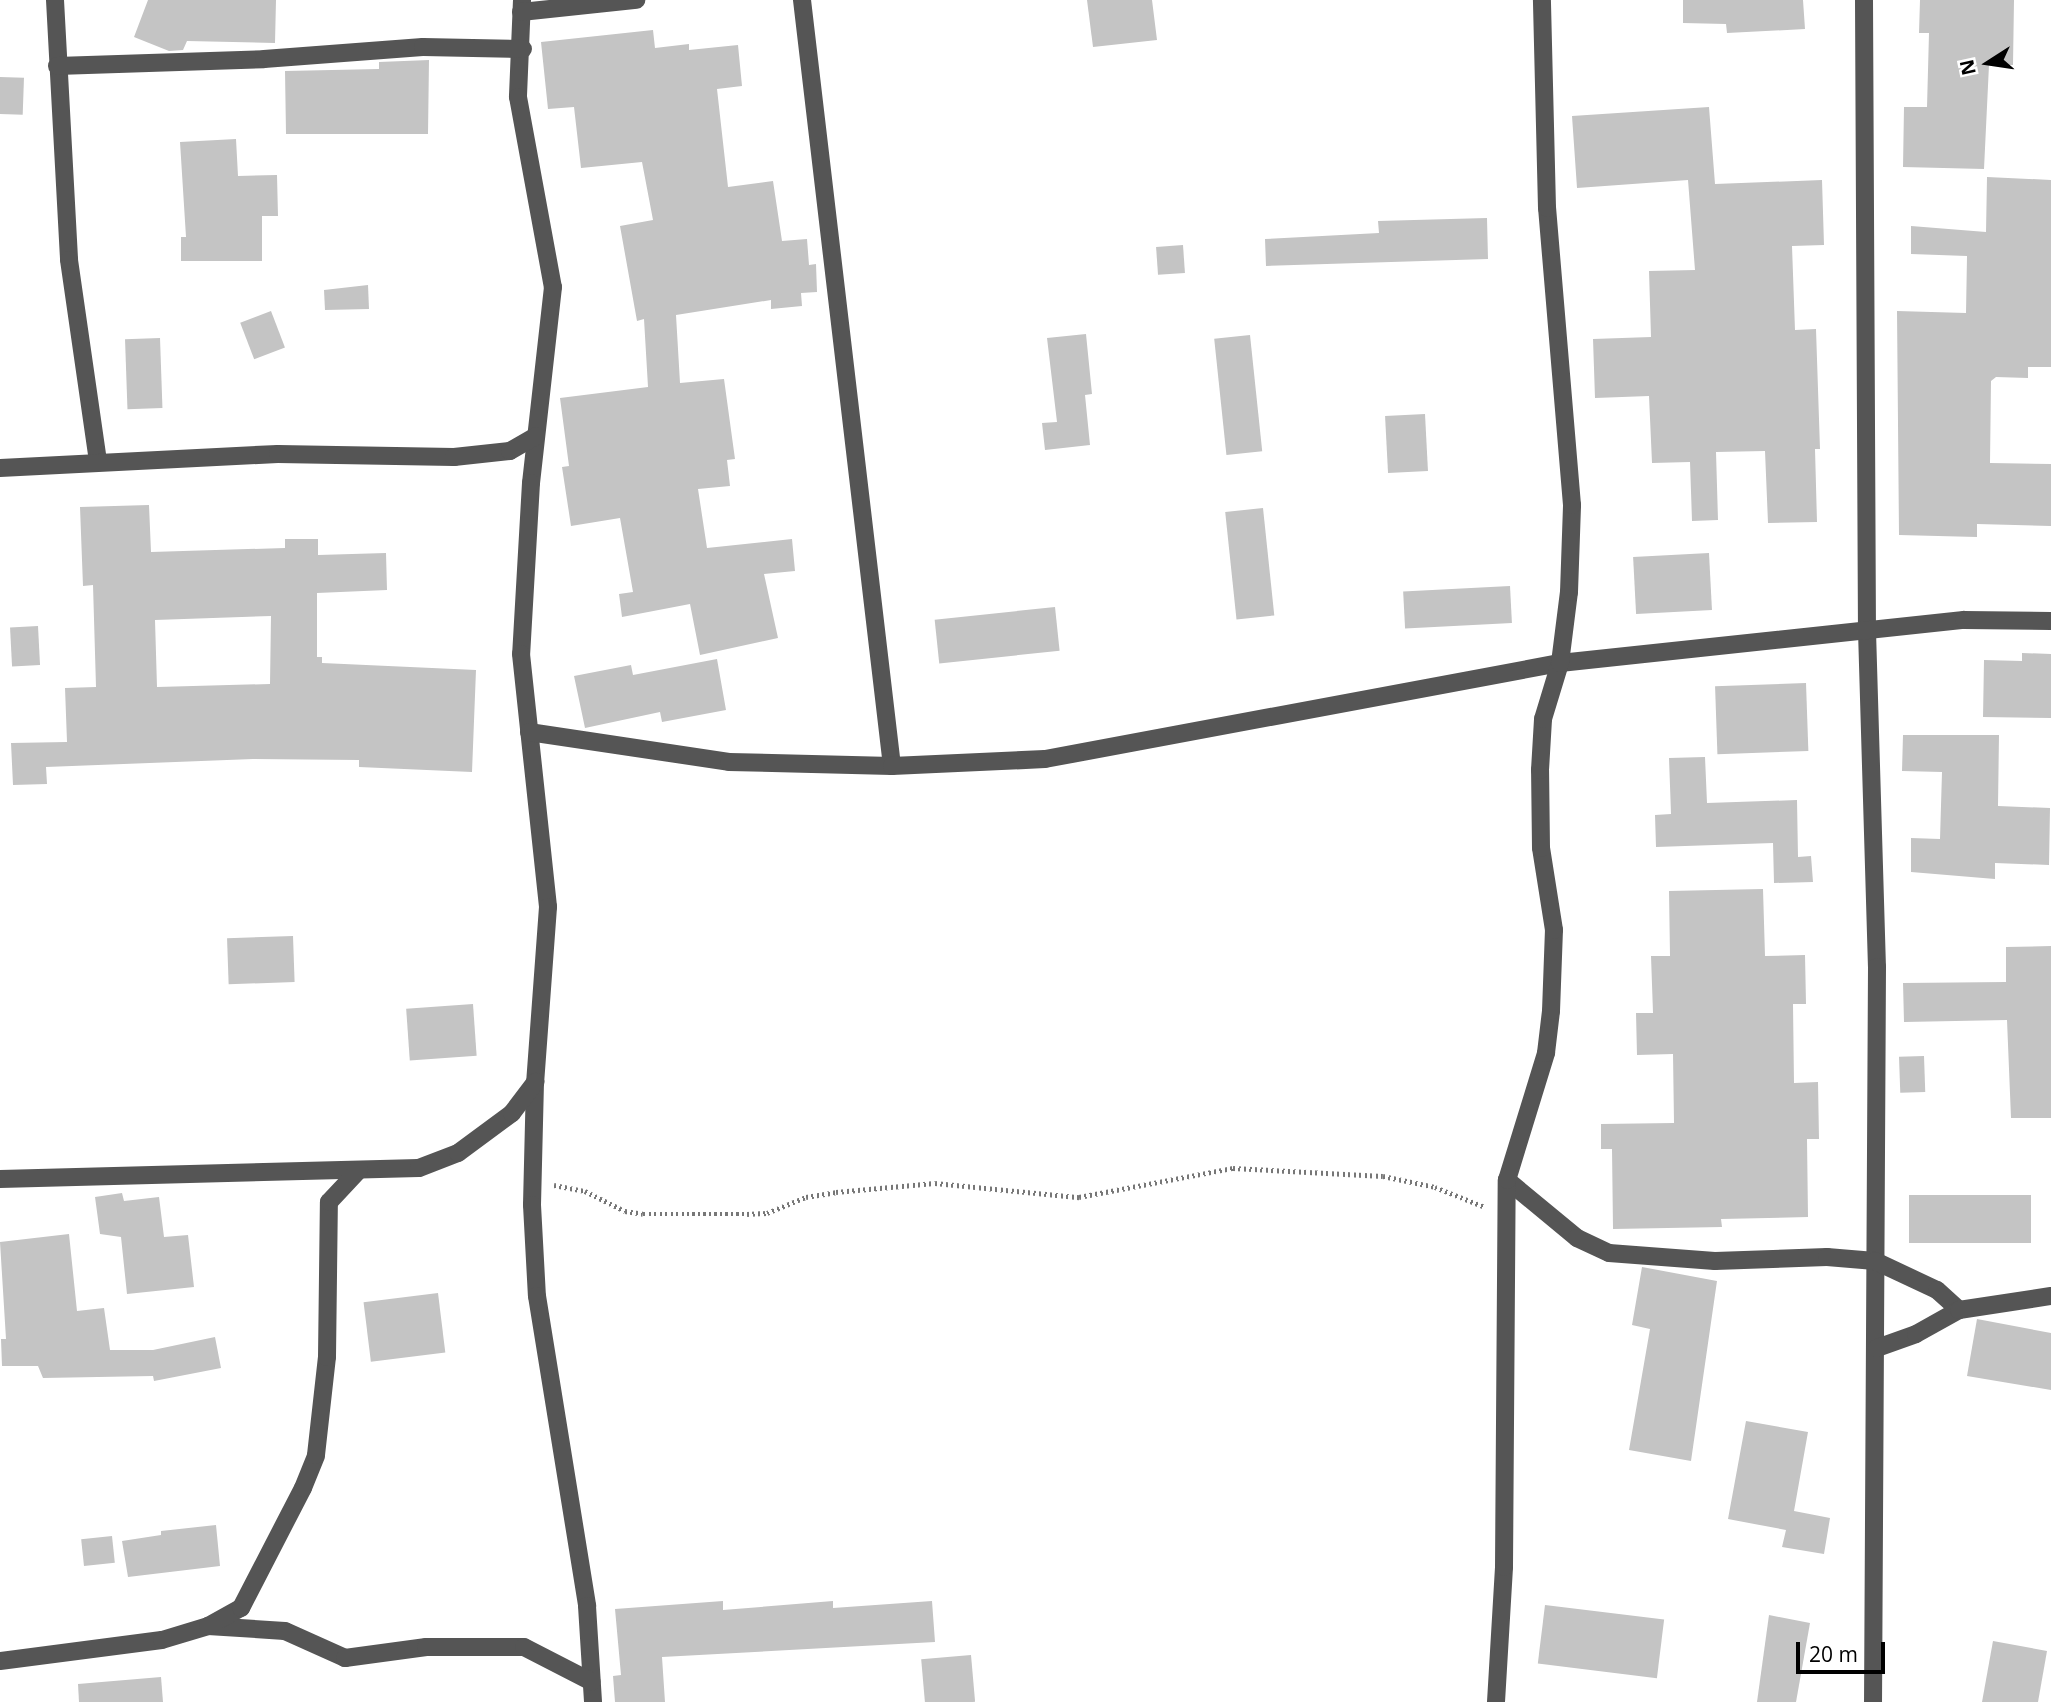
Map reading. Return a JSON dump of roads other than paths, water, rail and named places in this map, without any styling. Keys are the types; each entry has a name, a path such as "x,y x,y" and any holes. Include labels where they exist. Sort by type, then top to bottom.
{"street":[{"path":"55,0 69,260 98,462"},
{"path":"593,1702 587,1606 537,1296 533,1184 535,1082 548,907 521,653 536,436 553,286 518,97 523,49 522,6 636,0"},
{"path":"802,0 892,766"},
{"path":"1496,1702 1504,1567 1507,1180 1546,1053 1551,1011 1553,930 1541,848 1540,771 1543,719 1560,663 1569,592 1572,505 1547,208 1542,0"},
{"path":"1864,0 1867,632 1877,968 1873,1702"},
{"path":"57,66 264,59 423,47 523,49"},
{"path":"0,468 278,454 454,457 510,451 536,436"},
{"path":"529,732 730,762 892,766 1045,759 1560,663 1964,620 2051,621"},
{"path":"0,1179 359,1170 437,1163 512,1113 535,1082"},
{"path":"0,1661 162,1640 208,1626 241,1608 303,1488 316,1455 327,1357 329,1202 359,1170"},
{"path":"1507,1180 1577,1238 1609,1253 1715,1261 1827,1257 1875,1261 1937,1290 1959,1310"},
{"path":"1877,1348 1916,1334 1959,1310 2051,1296"},
{"path":"208,1626 285,1631 345,1658 426,1647 524,1647 592,1682"}]}
